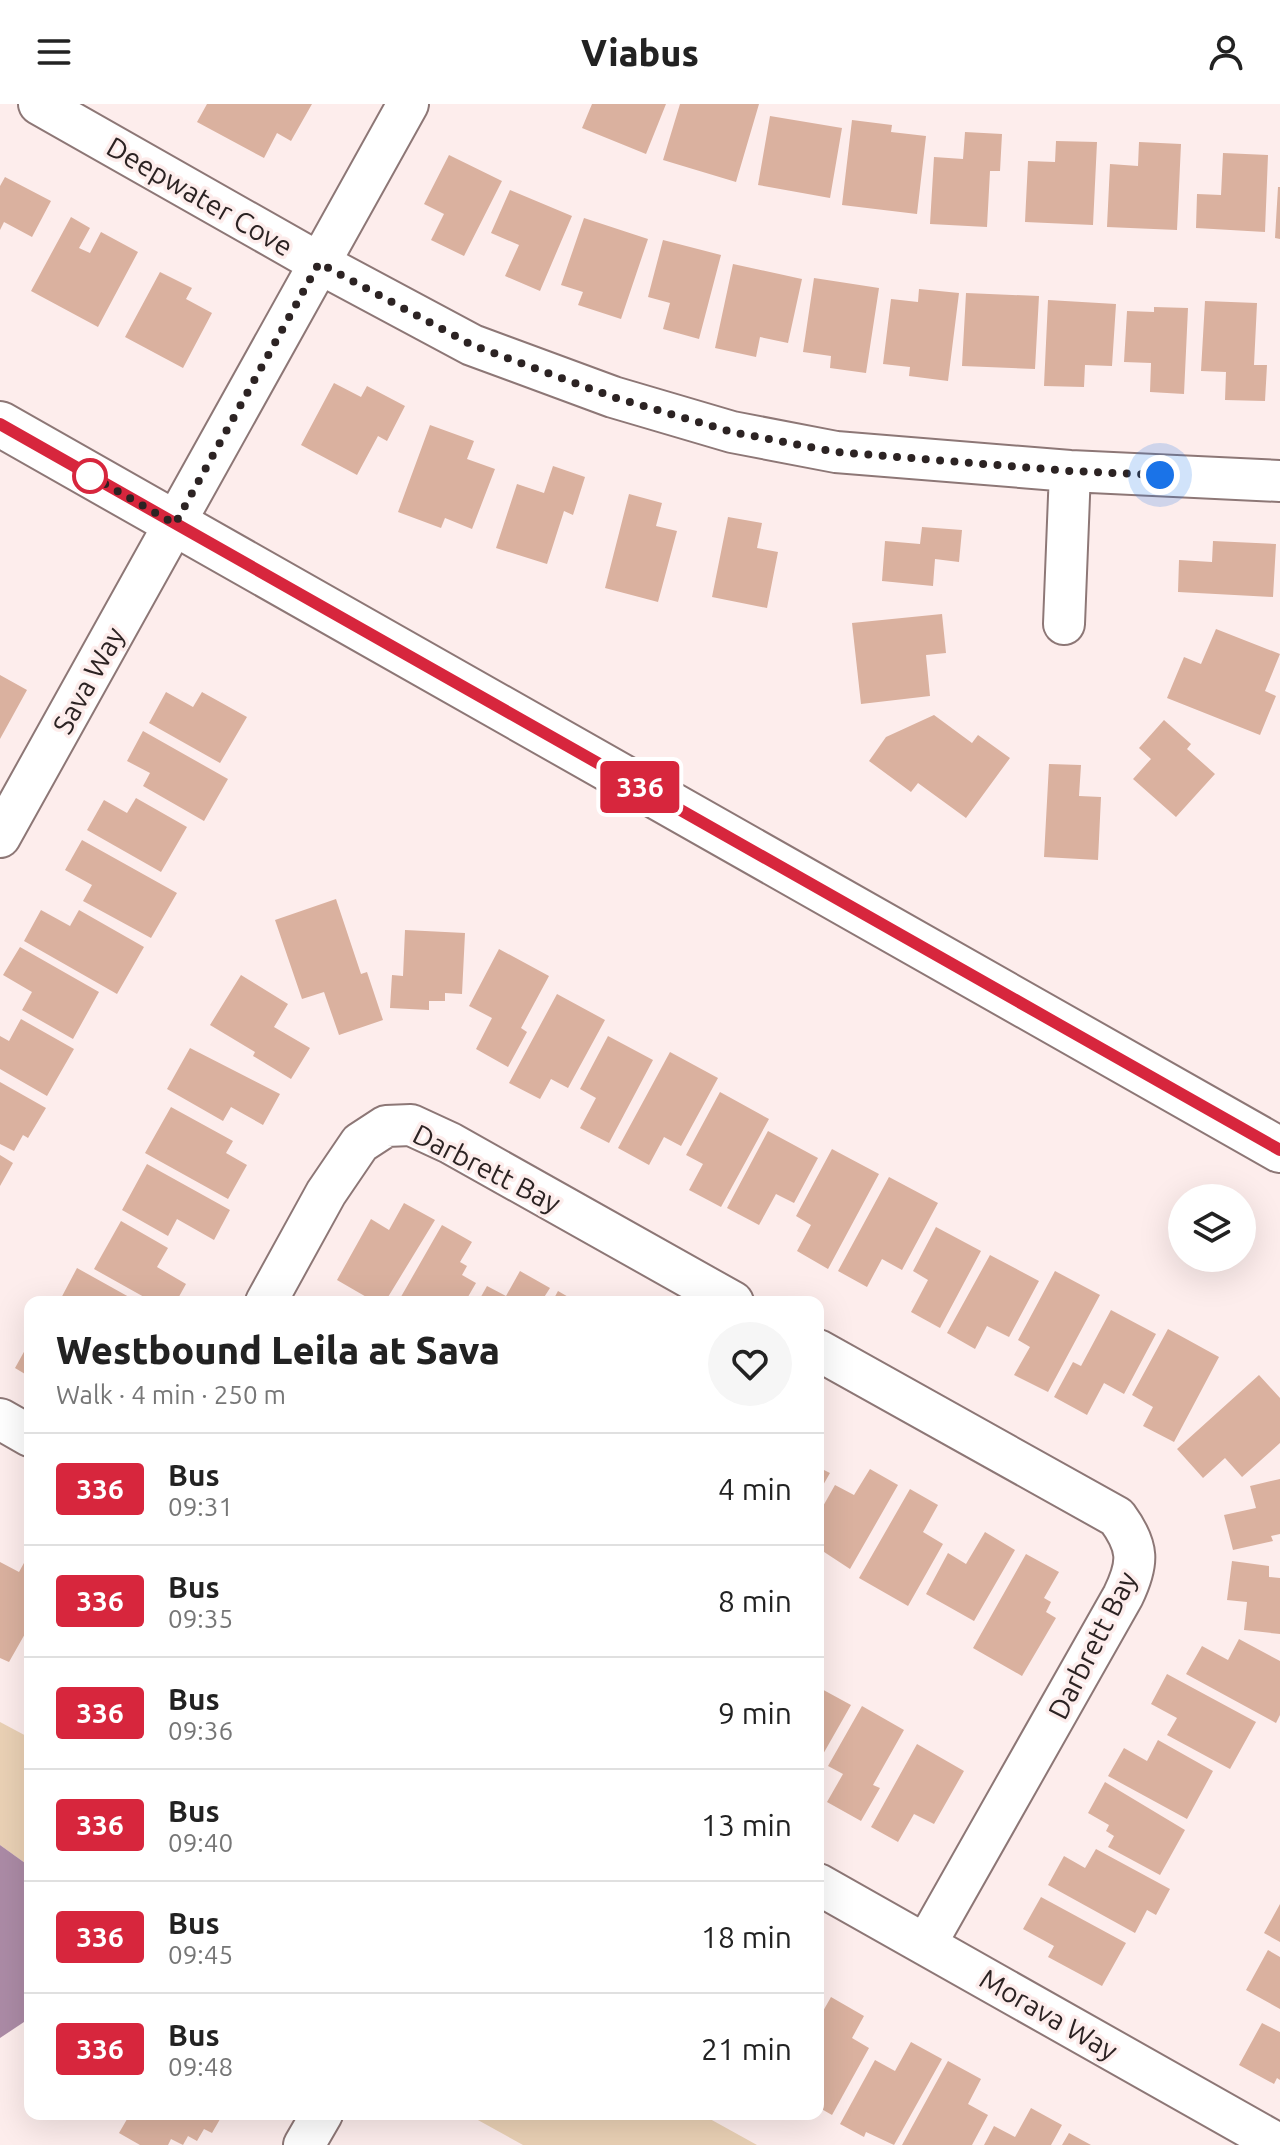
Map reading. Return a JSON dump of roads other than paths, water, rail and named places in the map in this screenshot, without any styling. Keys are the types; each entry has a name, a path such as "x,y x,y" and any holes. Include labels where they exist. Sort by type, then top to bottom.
{"street":[{"name":"Deepwater Cove","path":"39,104 319,263 472,345 613,397 732,432 836,452 1070,471 1280,481"},
{"name":"Sava Way","path":"0,837 408,104"},
{"path":"0,424 1280,1150"},
{"path":"1064,624 1070,471"},
{"name":"Darbrett Bay","path":"269,1296 326,1193 360,1143 386,1126 411,1125 450,1143 722,1296"},
{"name":"Darbrett Bay","path":"824,1353 1117,1517 1131,1537 1135,1555 1134,1574 1123,1596 926,1944"},
{"path":"0,1419 24,1433"},
{"name":"Morava Way","path":"824,1887 1280,2145"},
{"path":"304,2145 319,2120"}]}
